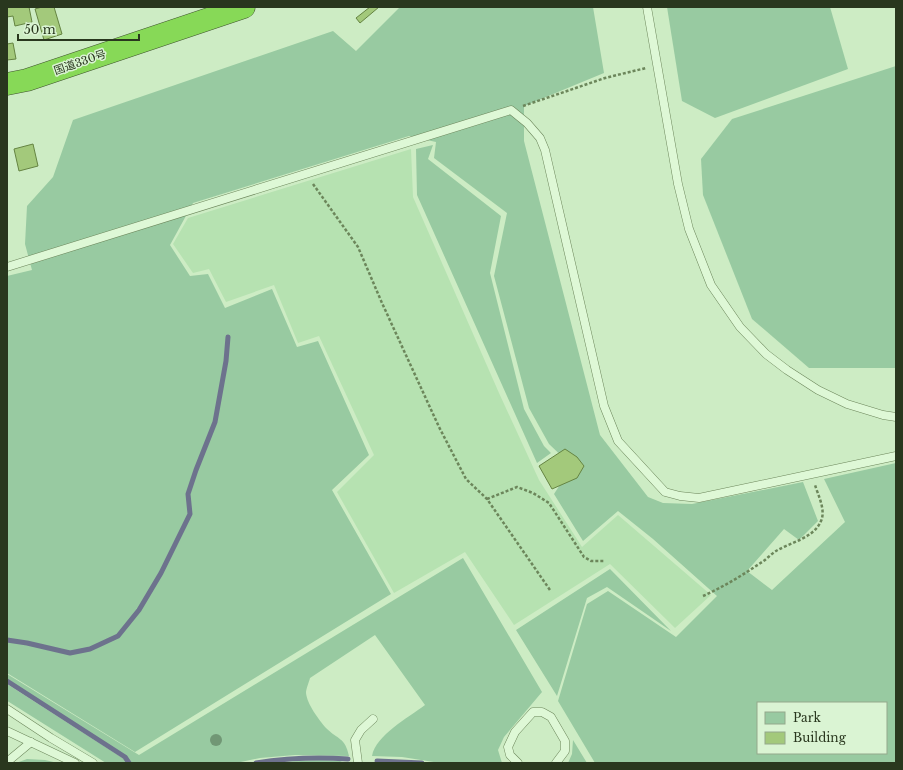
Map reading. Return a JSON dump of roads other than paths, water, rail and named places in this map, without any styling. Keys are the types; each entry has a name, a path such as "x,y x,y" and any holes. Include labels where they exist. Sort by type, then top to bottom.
{"highway":[{"name":"国道330号","path":"7,84 27,80 244,7"}],"lane":[{"path":"647,7 656,66 678,184 689,229 710,286 740,327 766,354 787,370 818,390 847,404 883,415 896,417"},
{"path":"7,267 511,110 527,123 540,138 545,150 604,406 618,441 666,492 680,496 699,498 896,456"},
{"path":"7,709 93,763"},
{"path":"518,763 510,756 508,747 516,732 533,712 542,712 551,717 566,741 565,751 556,763"},
{"path":"358,763 355,740 361,730 373,719"},
{"path":"7,731 75,763"},
{"path":"7,762 31,742"}],"waterway":[{"path":"7,640 70,653 90,649 118,636 139,610 161,573 190,514 188,494 215,422 226,361 228,337"},
{"path":"7,681 125,757 129,763"},
{"path":"256,763 302,758 348,759"},
{"path":"377,761 422,763"}]}
